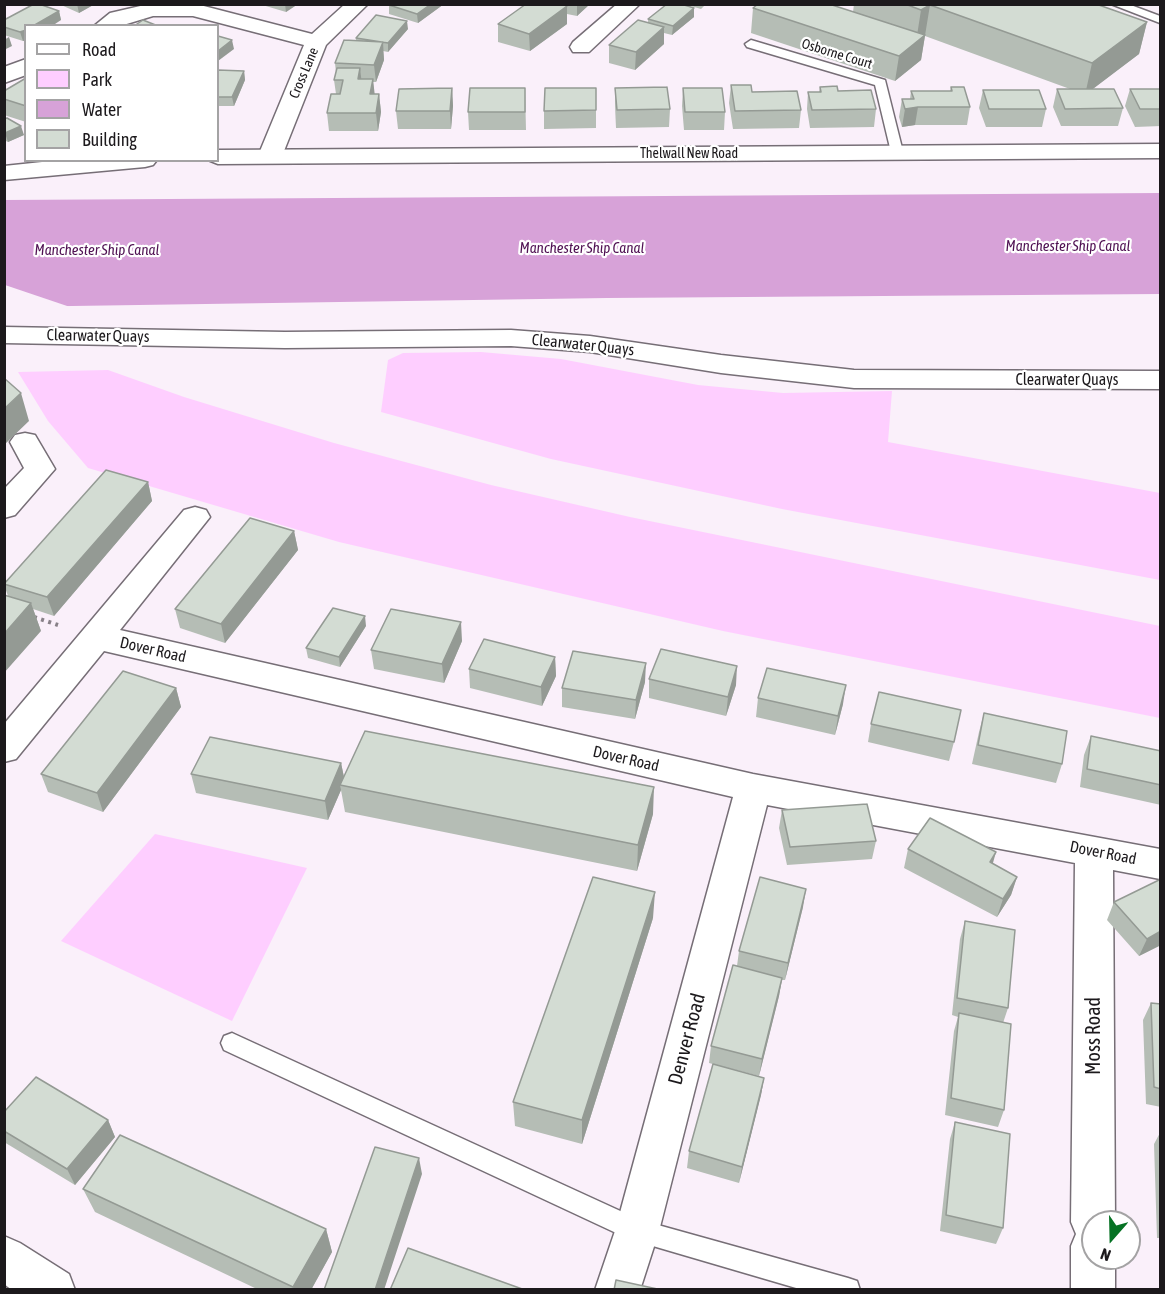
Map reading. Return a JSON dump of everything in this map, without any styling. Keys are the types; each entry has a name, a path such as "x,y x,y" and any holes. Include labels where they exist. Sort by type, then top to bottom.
{"street":[{"name":"Cross Lane","path":"270,156 316,42 358,4"},
{"path":"580,47 630,4"},
{"path":"108,24 118,18 153,10 193,10 316,42"},
{"path":"4,76 24,67"},
{"name":"Thelwall New Road","path":"219,158 1161,151"},
{"path":"4,173 123,162"},
{"name":"Clearwater Quays","path":"4,335 285,340 511,338 590,344 721,364 854,379 1161,380"},
{"path":"4,508 40,469 25,442"},
{"name":"Dover Road","path":"4,749 195,516"},
{"name":"Dover Road","path":"96,637 753,788 1161,864"},
{"name":"Denver Road","path":"617,1290 637,1231 753,788"},
{"name":"Moss Road","path":"1093,1210 1094,850"},
{"path":"4,1258 52,1290"},
{"path":"1093,1270 1093,1290"}],"lane":[{"path":"1116,4 1161,20"},
{"name":"Osborne Court","path":"751,44 881,83 897,152"},
{"path":"232,1043 637,1231 848,1290"}],"path":[{"path":"25,614 96,637"}],"green space":[{"path":"481,352 561,359 698,385 783,393 892,391 888,442 1160,493 1160,580 782,509 551,459 381,412 388,360 403,353"},
{"path":"108,370 184,397 334,443 491,485 630,517 1160,626 1160,718 723,631 339,542 88,468 48,421 18,372"},
{"path":"155,834 307,868 232,1021 61,941"}],"water":[{"name":"Manchester Ship Canal","path":"1160,193 1160,294 607,298 5,307 4,200"}],"pier":[{"path":"5,285 76,309 4,310"}],"building":[{"path":"34,4 59,11 36,24 24,24 24,31 20,32 4,27 4,20"},
{"path":"390,4 431,4 417,14"},
{"path":"526,4 567,6 529,34 498,24"},
{"path":"667,4 681,4 694,8 673,26 648,19"},
{"path":"758,4 829,4 925,35 899,56 753,8"},
{"path":"905,4 1096,4 1147,22 1092,63 930,5 921,10"},
{"path":"376,15 407,21 388,43 356,38"},
{"path":"143,20 153,24 137,24"},
{"path":"638,20 664,27 636,52 609,45"},
{"path":"219,36 232,40 219,50"},
{"path":"344,40 383,42 374,65 335,63"},
{"path":"337,68 360,68 358,79 373,79 370,94 379,94 376,113 327,113 331,94 340,94 343,80 334,80"},
{"path":"219,70 244,71 232,97 219,97"},
{"path":"24,79 24,105 4,99 4,91"},
{"path":"731,85 751,85 752,92 797,91 801,110 735,111"},
{"path":"837,86 838,91 871,90 876,109 812,110 808,92 821,92 820,87"},
{"path":"667,87 670,109 617,110 615,88"},
{"path":"951,87 964,87 970,107 905,109 902,99 914,99 911,91 952,91"},
{"path":"452,88 450,111 396,111 399,89"},
{"path":"470,88 525,88 525,112 468,112"},
{"path":"545,88 596,88 596,110 544,111"},
{"path":"683,88 722,88 725,112 685,112"},
{"path":"1057,89 1114,89 1123,108 1065,109"},
{"path":"1130,89 1161,89 1161,109 1140,109"},
{"path":"983,90 1039,90 1046,109 989,109"},
{"path":"7,118 21,126 5,133 4,119"},
{"path":"4,378 21,393 4,409"},
{"path":"106,470 148,482 47,597 4,584"},
{"path":"250,518 294,531 221,624 175,609"},
{"path":"4,595 31,603 4,634"},
{"path":"333,608 365,616 339,657 306,648"},
{"path":"391,609 461,622 442,664 371,650"},
{"path":"484,639 555,657 541,687 469,669"},
{"path":"661,649 737,666 728,697 649,679"},
{"path":"573,651 646,663 636,700 562,688"},
{"path":"767,668 846,685 838,716 758,698"},
{"path":"123,671 176,688 97,793 41,774"},
{"path":"879,692 961,710 954,742 871,724"},
{"path":"984,713 1067,731 1062,764 978,745"},
{"path":"365,731 654,787 638,845 340,785"},
{"path":"1091,736 1161,751 1161,785 1087,769"},
{"path":"210,737 341,763 325,801 191,774"},
{"path":"867,804 876,841 790,847 782,810"},
{"path":"930,818 996,852 990,862 1017,877 1003,899 908,849"},
{"path":"593,877 655,892 582,1120 513,1102"},
{"path":"760,877 806,889 788,963 739,951"},
{"path":"1161,879 1161,931 1147,939 1114,902"},
{"path":"965,921 1015,930 1008,1008 957,998"},
{"path":"733,965 782,978 762,1059 711,1046"},
{"path":"1151,1003 1161,1004 1161,1089 1154,1087"},
{"path":"959,1013 1011,1024 1004,1110 951,1098"},
{"path":"713,1064 764,1078 742,1167 689,1151"},
{"path":"36,1077 108,1120 67,1169 4,1131 4,1112"},
{"path":"955,1122 1010,1134 1003,1228 946,1215"},
{"path":"120,1135 326,1229 293,1287 83,1189"},
{"path":"375,1147 419,1158 375,1290 324,1290"},
{"path":"408,1248 525,1290 390,1290"},
{"path":"616,1280 662,1290 614,1290"}]}
